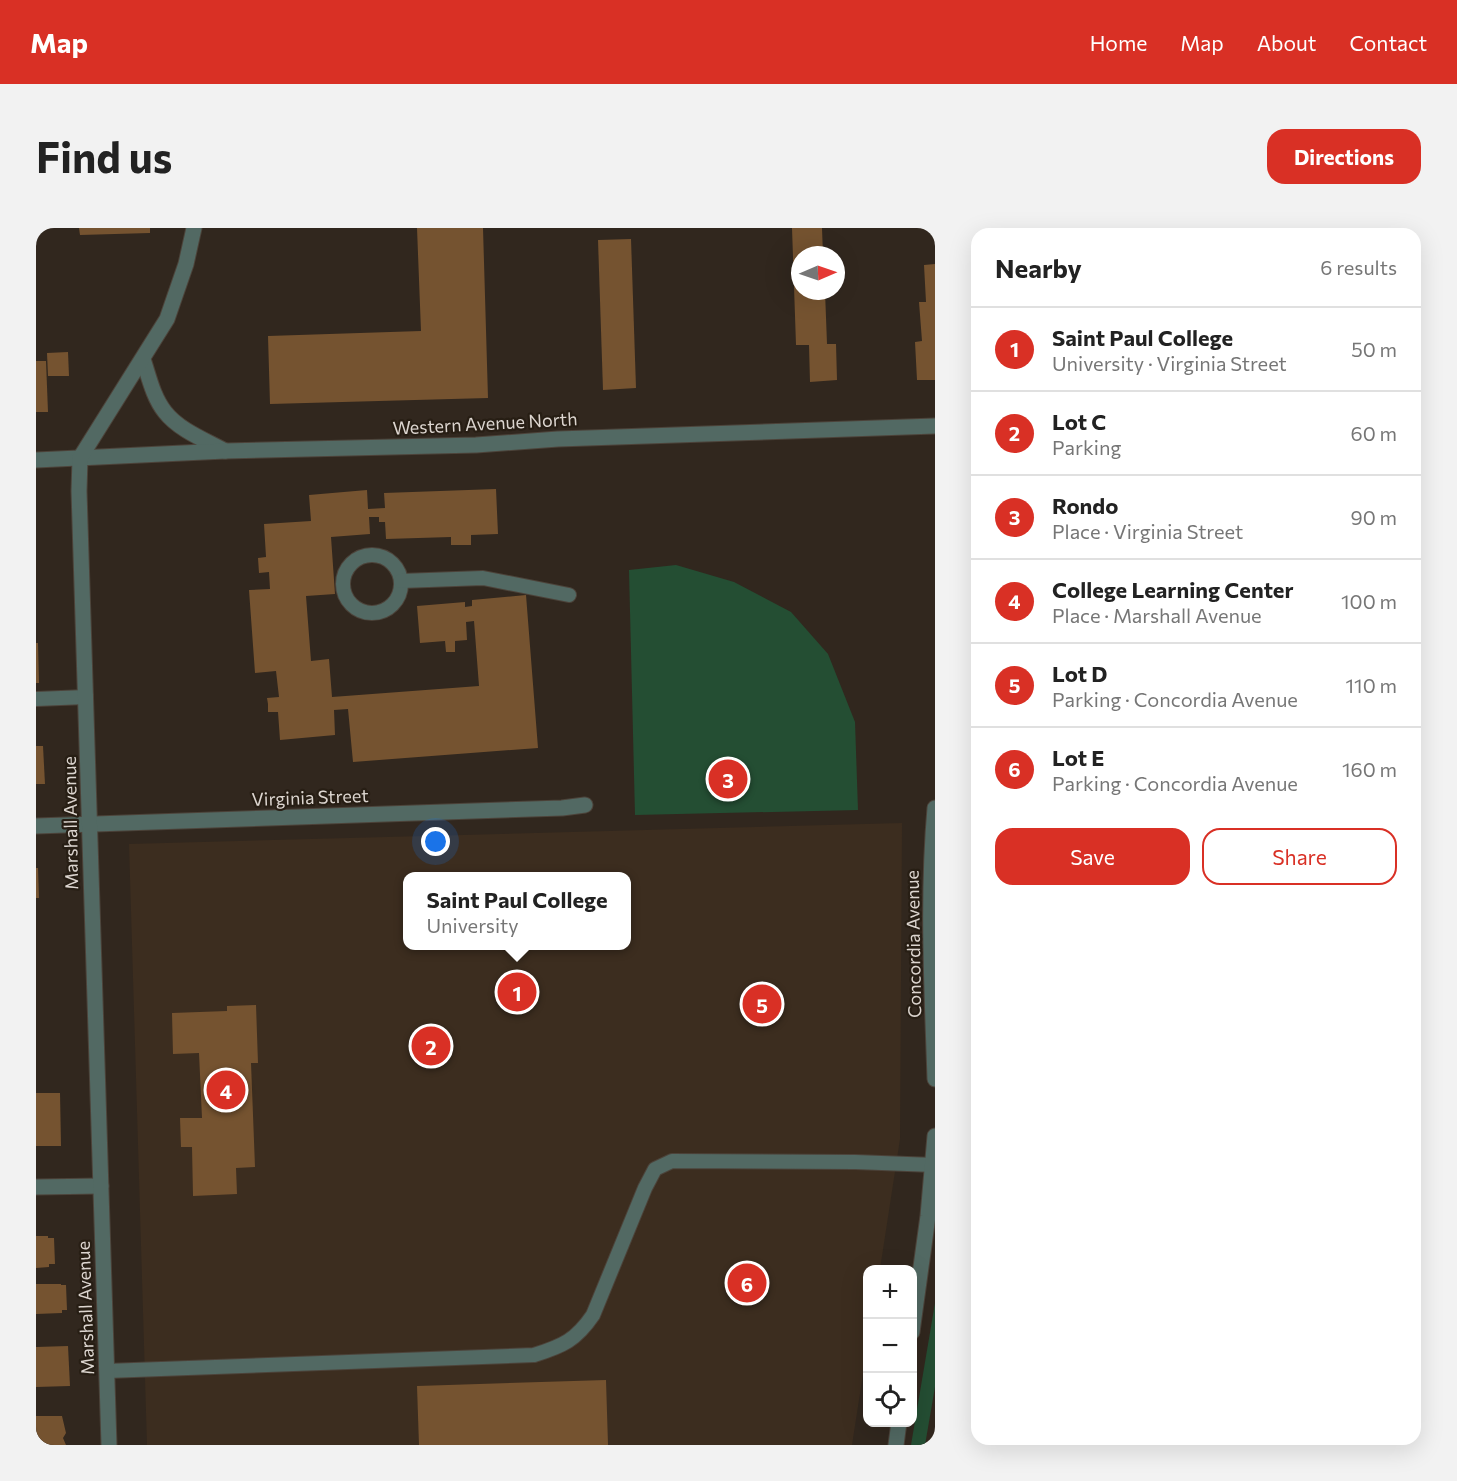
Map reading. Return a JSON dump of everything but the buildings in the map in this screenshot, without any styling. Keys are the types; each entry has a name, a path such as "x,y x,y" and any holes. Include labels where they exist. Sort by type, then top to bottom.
{"street":[{"path":"80,458 167,319 186,264 194,228"},
{"path":"142,359 155,396 166,412 183,427 225,451"},
{"name":"Western Avenue North","path":"36,460 225,451 476,445 558,439 935,426"},
{"name":"Marshall Avenue","path":"80,458 93,996 109,1445"},
{"name":"Virginia Street","path":"36,826 555,808 585,805"},
{"name":"Concordia Avenue","path":"935,808 931,851 935,1079"},
{"path":"914,1319 935,1136"},
{"path":"36,1187 101,1186"},
{"path":"896,1445 898,1427"}],"lane":[{"path":"369,555 386,559 399,572 401,581 400,591 390,607 381,612 371,613 353,606 344,590 347,570 360,558 369,555"},
{"path":"401,581 483,578 569,595"},
{"path":"36,699 86,697"},
{"path":"107,1371 534,1354 569,1342 584,1329 593,1315 655,1169 672,1161 933,1165"}],"shaded area":[{"path":"902,823 900,1139 881,1265 863,1265 863,1374 852,1445 147,1445 129,844"}],"green space":[{"path":"676,565 734,582 791,612 828,654 855,722 858,810 635,815 629,570"},
{"path":"935,1303 935,1387 925,1445 911,1445 914,1427 917,1427 917,1410"}],"place":[{"name":"Rondo","path":"728,779"},
{"name":"Saint Paul College","path":"517,992"},
{"name":"Lot D","path":"762,1004"},
{"name":"Lot C","path":"431,1046"},
{"name":"College Learning Center","path":"226,1090"},
{"name":"Lot E","path":"747,1283"}]}
